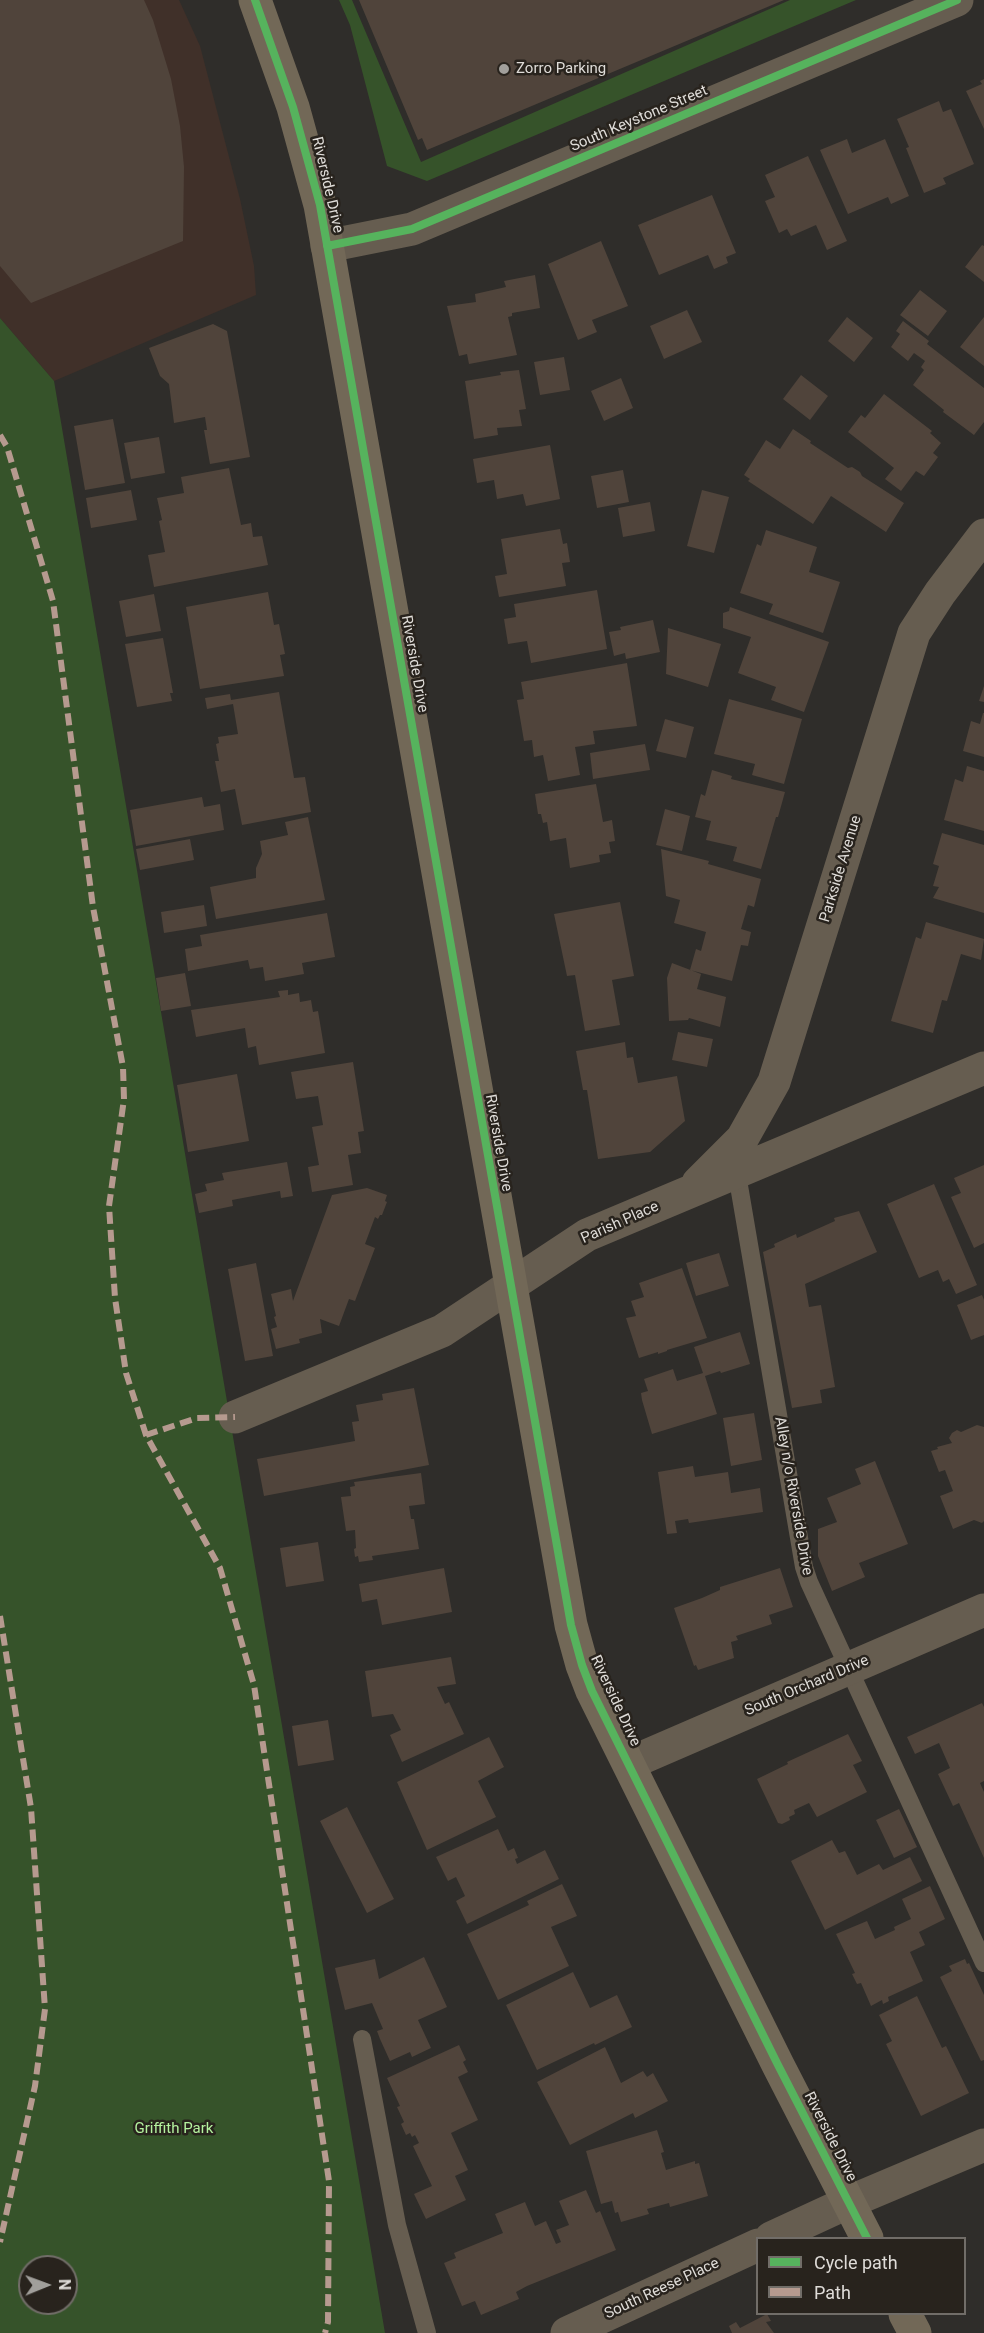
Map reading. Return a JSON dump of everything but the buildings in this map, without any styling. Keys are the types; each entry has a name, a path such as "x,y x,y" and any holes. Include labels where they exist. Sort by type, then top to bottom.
{"main road":[{"name":"Riverside Drive","path":"255,0 284,80 320,205 570,1625 589,1682 778,2065 866,2237"},
{"path":"906,2315 915,2333"}],"street":[{"name":"South Keystone Street","path":"327,246 412,229 957,0"},
{"name":"Parkside Avenue","path":"686,1195 742,1139 774,1082 914,633 940,593 984,535"},
{"name":"Parish Place","path":"236,1417 442,1331 587,1235 984,1068"},
{"name":"South Orchard Drive","path":"630,1763 984,1610"},
{"path":"773,2237 984,2145"},
{"name":"South Reese Place","path":"567,2333 608,2325 756,2246"}],"lane":[{"name":"Alley n/o Riverside Drive","path":"736,1174 804,1567 984,1963"},
{"path":"362,2039 397,2225 427,2333"}],"shaded area":[{"path":"0,0 179,0 200,46 240,199 254,266 256,295 54,381 0,318"}],"green space":[{"path":"339,0 352,0 421,162 790,0 856,0 427,181 387,166 350,25"},
{"name":"Griffith Park","path":"0,318 54,381 385,2333 0,2333"}],"marked path":[{"path":"0,435 7,447 53,601 93,907 123,1067 124,1099 109,1206 115,1298 126,1373 146,1435 220,1568 254,1685 329,2181 328,2322 325,2333"},
{"path":"146,1435 197,1418 235,1417"},
{"path":"0,1616 31,1808 45,2009 35,2086 0,2242"}],"cycle path":[{"path":"255,0 293,107 320,205 571,1625 592,1691 778,2065 866,2237"},
{"path":"327,246 412,229 957,0"}],"place":[{"name":"Zorro Parking","path":"504,69"}]}
